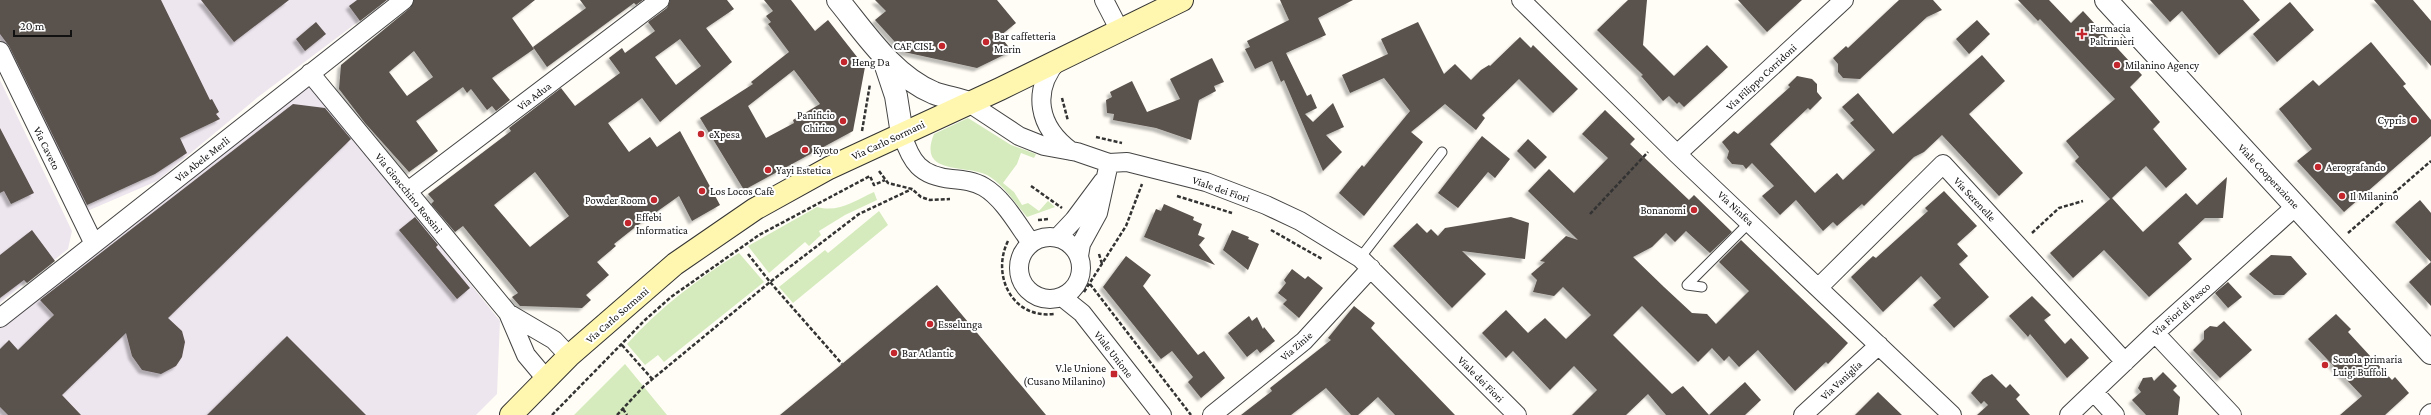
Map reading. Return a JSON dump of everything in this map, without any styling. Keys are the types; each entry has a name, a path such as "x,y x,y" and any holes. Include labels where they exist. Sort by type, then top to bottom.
{"main road":[{"name":"Via Carlo Sormani","path":"512,415 569,356 674,264 704,242 788,189 1120,31 1176,1"}],"street":[{"name":"Via Abele Merli","path":"0,318 404,0"},
{"name":"Via Adua","path":"408,191 660,0"},
{"path":"838,0 880,51 906,75 933,93 969,103"},
{"path":"1104,0 1120,31"},
{"name":"Via Ninfea","path":"1521,0 1677,154 1819,287 1952,415"},
{"name":"Via Filippo Corridoni","path":"1677,154 1844,0"},
{"name":"Viale Cooperazione","path":"2106,0 2296,206 2429,347"},
{"name":"Via Caveto","path":"0,51 94,244"},
{"path":"880,51 892,79 902,134 908,150 918,167 932,175 969,181 984,186 995,195 1031,243"},
{"name":"Viale dei Fiori","path":"1058,60 1048,72 1043,84 1041,107 1050,129 1062,144 1071,151 1107,171 1127,162 1206,182 1266,205 1300,221 1366,263 1509,412"},
{"name":"Via Gioacchino Rossini","path":"310,73 508,313 526,355 547,380"},
{"name":"Viale dei Fiori","path":"969,103 1019,136 1044,146 1071,151"},
{"name":"Via Serenelle","path":"1819,287 1943,164 2125,362"},
{"path":"1058,237 1074,220 1107,171"},
{"path":"1079,256 1081,244 1098,213 1107,171"},
{"name":"Via Fiori di Pesco","path":"2069,415 2155,333 2296,206"},
{"path":"1043,237 1058,237 1071,244 1079,256 1082,268 1078,283 1061,305 1030,292 1022,281 1020,262 1022,253 1031,243 1043,237"},
{"name":"Via Zinie","path":"1212,415 1304,341 1366,263"},
{"name":"Viale Unione","path":"1061,305 1082,313 1162,415"},
{"name":"Via Gioacchino Rossini","path":"508,313 554,340 569,356"},
{"path":"2155,333 2232,415"},
{"name":"Via Vaniglia","path":"1803,415 1879,345"},
{"path":"2094,392 2115,415"}],"lane":[{"path":"1366,263 1442,152"},
{"path":"1702,287 1687,286 1750,222"}],"path":[{"path":"862,132 870,83"},
{"path":"1062,98 1070,126"},
{"path":"1094,137 1125,143"},
{"path":"1590,214 1646,154"},
{"path":"2365,218 2431,161"},
{"path":"552,415 672,297 759,235 870,176 874,185 885,180"},
{"path":"1146,185 1142,184 1128,222 1090,284 1191,415"},
{"path":"1031,186 1064,209 1059,213"},
{"path":"617,415 653,380 770,282 859,214 912,189"},
{"path":"1172,194 1236,215"},
{"path":"2026,239 2059,208 2083,201"},
{"path":"1264,226 1326,260"},
{"path":"1009,240 1002,257 1001,266 1002,276 1009,293 1022,306 1037,313 1061,305"},
{"path":"748,254 770,282 842,364"},
{"path":"622,345 653,380"},
{"path":"623,409 627,415"}],"shaded area":[{"path":"0,0 387,0 258,97 157,181 85,212 0,39"},
{"path":"0,80 72,231 68,249 0,303"},
{"path":"311,85 500,321 497,394 476,415 0,415 0,325"}],"green space":[{"path":"968,118 1011,145 1036,154 1034,158 1021,153 1017,164 1003,183 1014,192 1022,205 1028,203 1039,211 1048,201 1055,207 1027,217 1004,189 987,175 946,166 938,163 932,157 931,147 934,134"},
{"path":"874,192 877,200 845,215 819,231 821,235 809,246 805,242 769,273 748,246 817,207 839,207"},
{"path":"879,211 888,225 793,303 779,287 825,250 828,253"},
{"path":"739,253 764,282 664,362 658,355 645,365 627,344 680,294"},
{"path":"625,364 667,415 574,415"}],"building":[{"path":"0,0 161,0 210,100 212,99 219,112 216,114 220,119 180,138 187,153 155,174 87,205 9,46 0,34"},
{"path":"201,0 289,0 234,42"},
{"path":"357,0 387,0 360,21 349,6"},
{"path":"414,0 535,0 512,18 534,49 492,78 510,100 496,111 492,106 487,110 471,89 467,93 463,87 416,121 438,151 409,172 365,123 339,89 341,65 410,8","holes":["414,51 433,77 407,96 389,72"]},
{"path":"580,0 643,0 636,5 634,3 547,67 533,47 586,8"},
{"path":"670,0 727,0 734,9 706,28 732,62 660,122 642,98 608,123 629,152 650,137 657,147 680,131 720,205 692,221 679,196 638,225 614,244 616,246 597,262 609,275 586,295 591,300 582,308 520,306 512,297 518,293 463,226 455,232 431,204 434,201 428,194 511,131 509,128 561,88 575,106 620,73 609,58 622,48 625,53 655,31 648,22 667,8","holes":["680,39 701,66 676,85 655,57","535,172 569,216 530,247 494,205"]},
{"path":"764,0 791,0 815,31 828,20 865,67 853,131 744,190 700,118 753,84 751,82 789,52 768,24 771,22 766,16 773,11","holes":["794,70 820,104 793,120 794,123 766,138 748,106"]},
{"path":"875,0 997,0 1016,23 1000,36 1012,51 977,68 904,52 875,20 886,11"},
{"path":"1280,0 1353,0 1318,18 1326,35 1286,53 1307,96 1311,94 1317,108 1305,114 1313,122 1333,103 1344,127 1326,135 1342,152 1323,171 1284,80 1281,82 1272,61 1255,69 1245,49 1250,47 1247,41 1289,20"},
{"path":"1628,0 1647,0 1643,45 1674,76 1707,45 1728,67 1684,107 1679,102 1677,104 1669,96 1663,101 1641,76 1643,75 1597,30"},
{"path":"1738,0 1802,0 1767,32"},
{"path":"1899,0 1933,0 1942,10 1927,17 1860,79 1843,78 1838,72 1838,64 1833,58 1846,46 1848,48"},
{"path":"2018,0 2049,0 2071,23 2083,11 2142,75 2130,87 2160,122 2153,129 2187,169 2166,188 2146,166 2112,198 2143,232 2186,193 2197,205 2227,177 2223,218 2205,218 2178,243 2192,259 2149,297 2104,250 2073,278 2050,253 2110,199 2075,161 2079,157 2066,141 2115,99 2040,19 2038,21"},
{"path":"2150,0 2243,0 2260,20 2219,55 2182,11 2170,22"},
{"path":"2374,0 2413,0 2431,21 2431,66"},
{"path":"2290,2 2314,30 2277,62 2253,34"},
{"path":"1977,20 1990,34 1969,54 1956,39"},
{"path":"316,22 326,34 305,51 296,39"},
{"path":"1418,22 1444,74 1455,64 1471,80 1481,70 1489,65 1490,66 1520,37 1531,48 1533,45 1578,89 1553,113 1519,79 1482,115 1485,118 1476,130 1445,104 1411,132 1423,142 1364,216 1339,193 1362,165 1364,167 1410,111 1384,78 1350,93 1342,75 1388,54 1381,39"},
{"path":"2371,42 2406,84 2403,86 2431,120 2431,136 2344,212 2297,161 2312,149 2279,109 2313,80 2319,86"},
{"path":"1982,55 2005,81 1969,114 2023,173 1999,196 1942,135 1924,152 1914,157 1864,206 1862,204 1837,226 1833,222 1823,231 1796,200 1780,215 1762,196 1774,186 1752,163 1746,169 1743,165 1732,164 1727,158 1729,151 1722,142 1734,131 1738,134 1790,87 1788,85 1797,76 1812,79 1817,84 1817,92 1822,98 1810,110 1808,108 1770,144 1815,193 1837,173 1843,180 1875,150 1850,123 1854,120 1842,107 1858,93 1893,134"},
{"path":"1212,58 1224,82 1214,86 1216,91 1199,100 1191,140 1156,128 1113,120 1114,114 1107,113 1106,100 1112,97 1110,92 1132,81 1147,112 1180,99 1170,79"},
{"path":"293,104 325,108 351,139 168,318 182,331 185,342 182,357 176,366 161,374 142,370 132,356 126,333 62,395 81,415 8,415 0,407 0,349 9,340 18,350 54,315 40,300"},
{"path":"1605,110 1635,139 1630,144 1689,200 1694,195 1732,232 1710,253 1686,231 1675,242 1666,233 1652,247 1633,257 1664,287 1692,313 1707,314 1716,324 1749,291 1719,262 1741,240 1848,343 1828,364 1826,362 1795,391 1758,350 1739,367 1729,356 1724,361 1712,348 1698,362 1642,306 1613,335 1672,394 1683,386 1709,415 1666,415 1648,394 1626,415 1572,415 1597,390 1574,366 1550,390 1513,351 1506,358 1482,333 1506,310 1528,333 1545,318 1566,339 1591,315 1563,287 1554,296 1533,292 1537,280 1531,274 1545,262 1540,261 1566,236 1578,240 1528,191 1549,169 1574,193 1608,158 1582,134"},
{"path":"0,128 34,193 11,204 4,191 0,193"},
{"path":"1482,136 1510,159 1495,178 1488,172 1458,208 1438,193"},
{"path":"1528,139 1547,157 1535,169 1517,151"},
{"path":"1944,191 1977,226 1957,244 1968,256 1959,264 1989,297 1954,328 1933,305 1941,298 1921,276 1883,312 1851,277 1873,256 1876,258 1928,211 1925,208"},
{"path":"2420,200 2431,213 2431,262 2395,222"},
{"path":"1164,204 1194,217 1193,220 1202,224 1198,235 1205,238 1199,245 1215,265 1144,237 1156,209 1161,211"},
{"path":"415,217 438,245 436,247 470,288 457,299 399,230"},
{"path":"1511,217 1529,223 1525,259 1462,251 1486,274 1452,308 1393,246 1417,223 1427,233 1431,229 1438,236 1445,228"},
{"path":"32,230 55,261 27,283 24,280 0,298 0,255"},
{"path":"1232,230 1249,237 1248,239 1259,244 1248,270 1223,250"},
{"path":"2271,255 2291,256 2307,274 2284,295 2274,295 2249,274"},
{"path":"1126,256 1151,275 1143,286 1198,355 1204,351 1225,378 1201,398 1188,382 1193,377 1172,351 1161,359 1103,287"},
{"path":"2431,262 2431,306 2409,282"},
{"path":"1292,269 1305,279 1308,276 1323,288 1299,318 1283,304 1287,300 1278,293 1286,283 1284,280"},
{"path":"2228,282 2242,297 2228,308 2215,293"},
{"name":"Esselunga","path":"937,285 1046,415 780,415 842,364"},
{"path":"2032,296 2051,315 2044,320 2065,344 2071,338 2089,358 2067,378 2030,334 2028,337 2009,316"},
{"path":"1354,306 1375,323 1371,328 1455,415 1395,415 1378,397 1358,415 1351,415 1326,388 1291,415 1241,415 1272,391 1270,388 1331,340 1328,338"},
{"path":"2336,314 2351,329 2348,332 2392,380 2395,377 2409,393 2385,415 2340,415 2362,396 2308,339"},
{"path":"1249,316 1252,321 1257,317 1263,329 1264,327 1275,341 1260,353 1257,349 1247,357 1228,333"},
{"path":"2224,321 2252,350 2220,378 2193,350 2204,339 2204,331 2210,326 2217,327"},
{"path":"287,336 366,415 207,415"},
{"path":"2163,372 2177,386 2173,390 2180,397 2178,415 2146,415 2132,400 2141,392 2138,388 2143,378 2152,377 2154,381"},
{"path":"1992,374 2006,388 2010,384 2020,395 2016,399 2030,415 1977,415 1988,405 1984,401 1981,404 1971,393 1983,379"},
{"path":"1745,382 1761,400 1745,415 1709,415"},
{"path":"1878,392 1902,415 1855,415"}],"place":[{"name":"Farmacia Paltrinieri","path":"2082,34"},
{"name":"Bar caffetteria Marin","path":"986,42"},
{"name":"CAF CISL","path":"942,46"},
{"name":"Heng Da","path":"844,62"},
{"name":"Milanino Agency","path":"2117,65"},
{"name":"Cypris","path":"2414,120"},
{"name":"Panificio Chirico","path":"843,121"},
{"name":"eXpesa","path":"701,134"},
{"name":"Kyoto","path":"805,150"},
{"name":"Aerografando","path":"2318,167"},
{"name":"Yayi Estetica","path":"768,170"},
{"name":"Los Locos Cafè","path":"702,191"},
{"name":"Il Milanino","path":"2342,196"},
{"name":"Powder Room","path":"654,200"},
{"name":"Bonanomi","path":"1694,210"},
{"name":"Effebi Informatica","path":"628,223"},
{"name":"Esselunga","path":"930,324"},
{"name":"Bar Atlantic","path":"894,353"},
{"name":"Scuola primaria Luigi Buffoli","path":"2325,365"},
{"name":"V.le Unione (Cusano Milanino)","path":"1114,374"}]}
